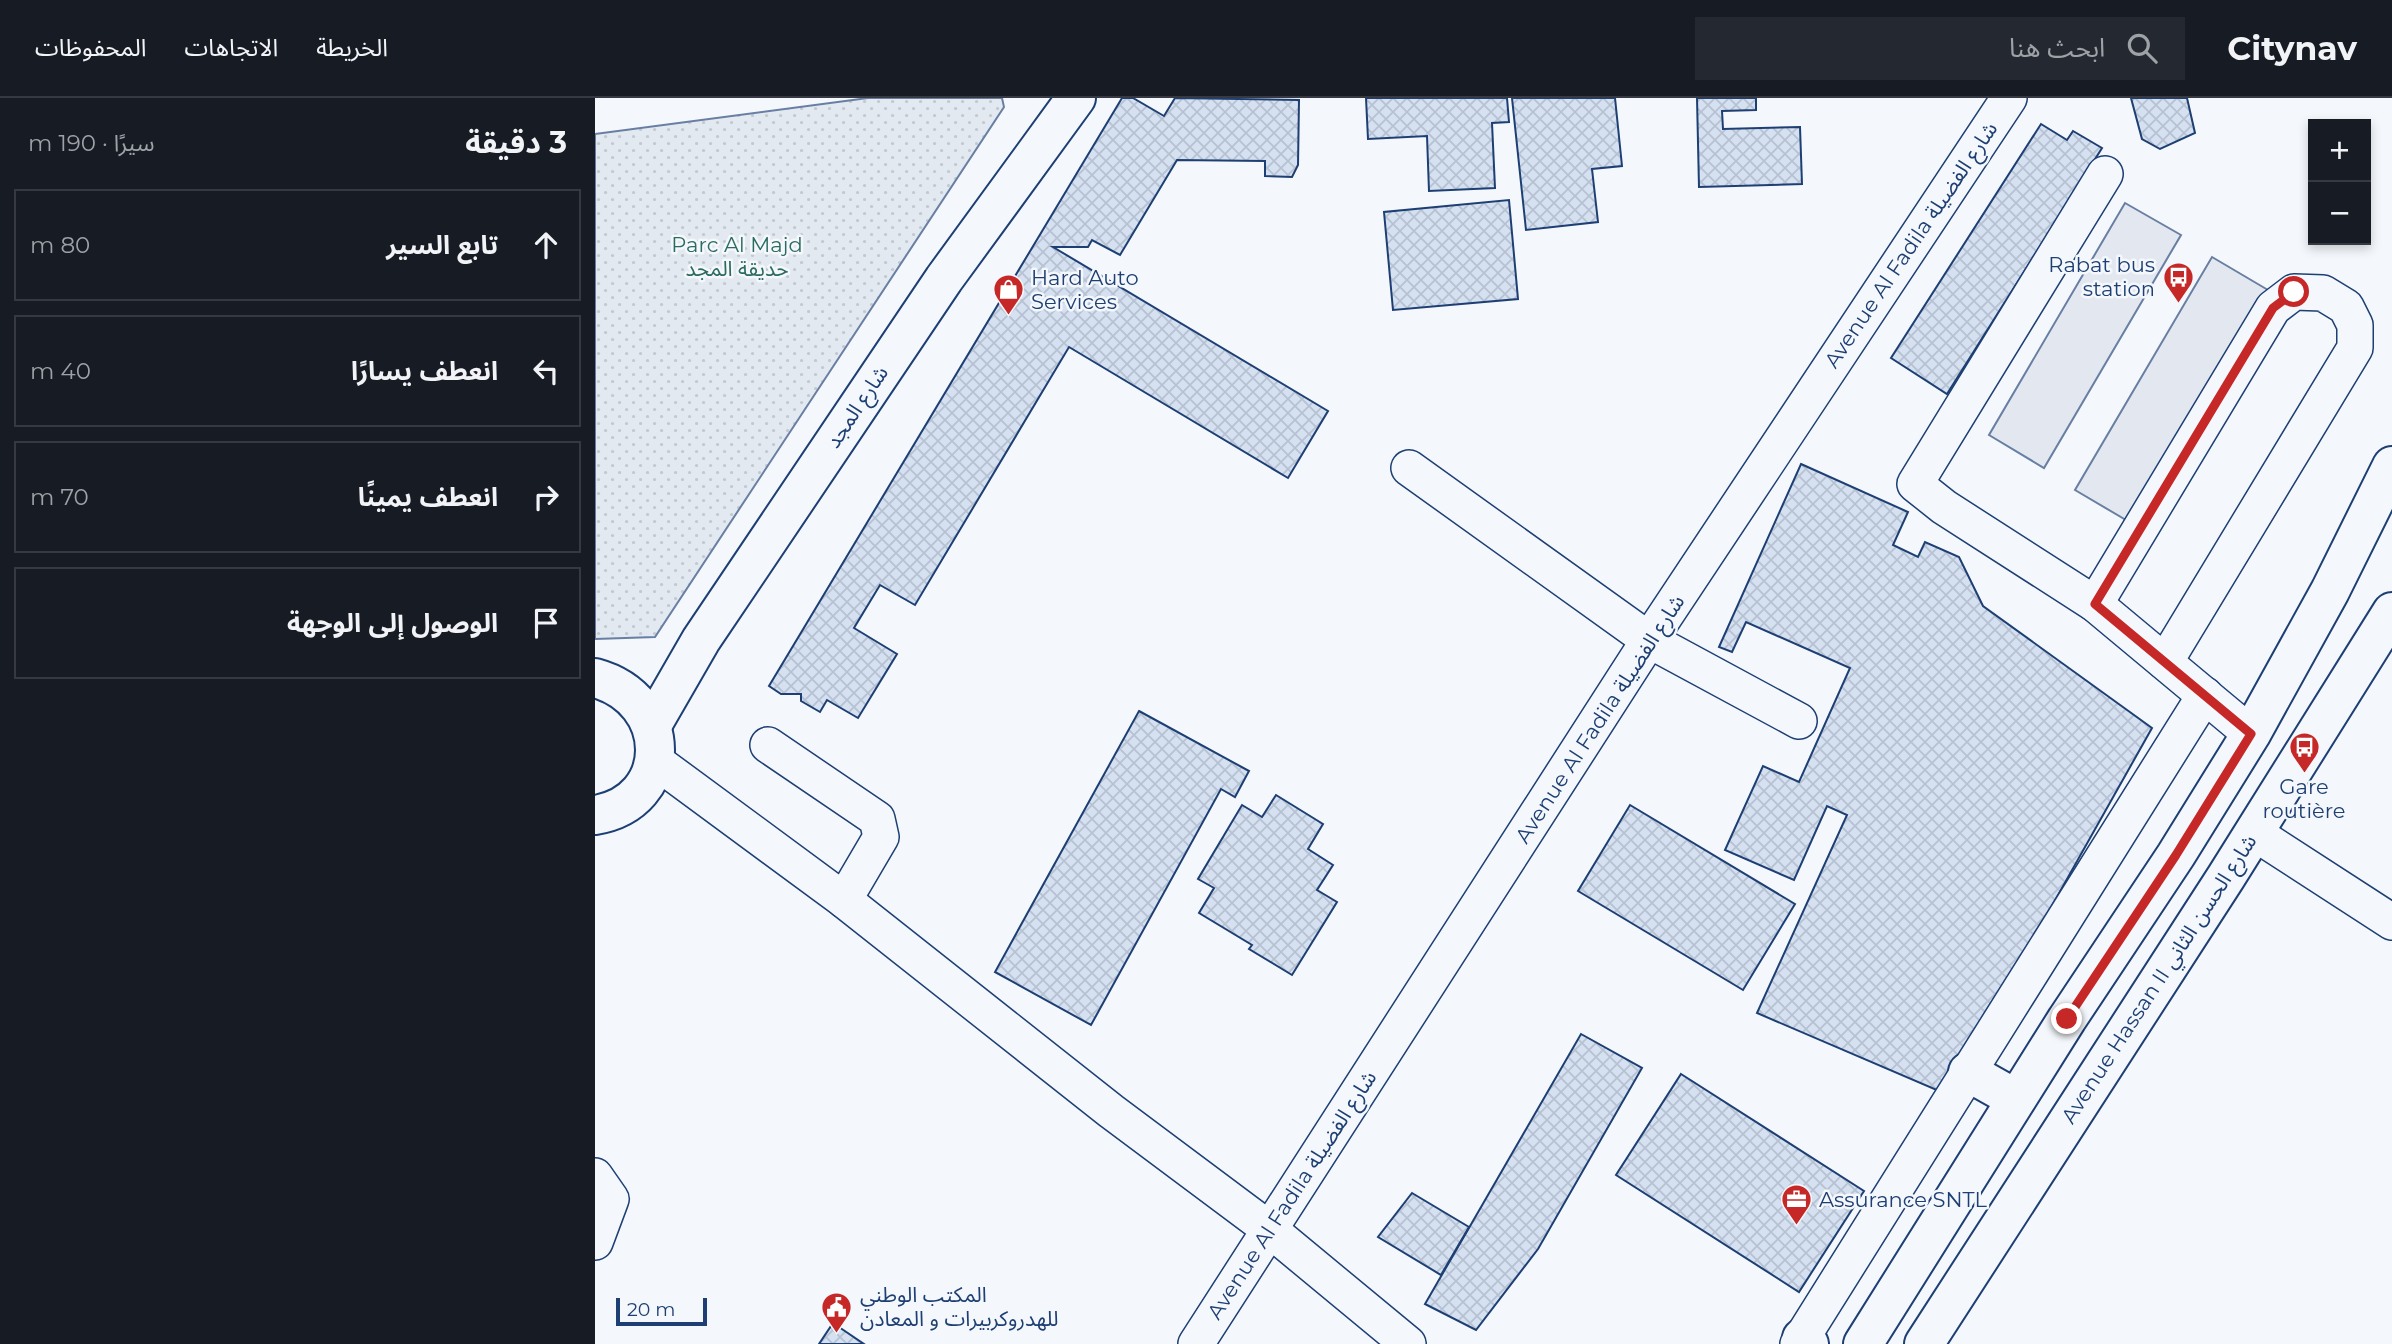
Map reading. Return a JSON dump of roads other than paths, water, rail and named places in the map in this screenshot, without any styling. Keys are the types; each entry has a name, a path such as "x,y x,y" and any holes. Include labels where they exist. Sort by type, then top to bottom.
{"main road":[{"name":"شارع المجد","path":"599,819 629,801 645,783 653,743 701,640 944,279 1076,98"},
{"path":"1863,1344 2016,1099 2176,855 2251,734 2330,591 2392,466"},
{"name":"Avenue Hassan II شارع الحسن الثاني","path":"1924,1344 2392,612"},
{"path":"595,678 614,683 630,694 643,708 653,743"},
{"path":"1968,1072 2016,1099"}],"street":[{"name":"Avenue Al Fadila شارع الفضيلة","path":"1196,1344 1649,640 2009,98"},
{"path":"2105,174 1915,484 1944,507 2095,604 2251,734"},
{"path":"2095,604 2273,308 2294,292 2323,293 2346,307 2355,325 2355,348 2165,662"},
{"path":"1409,468 1649,640 1799,722"},
{"path":"1803,1342 1968,1072 2205,695"},
{"path":"653,743 843,900 1111,1111 1269,1229 1408,1344"},
{"path":"768,746 877,819 881,837 843,900"},
{"path":"2253,832 2392,922"},
{"path":"595,1176 611,1199 595,1242"}],"place":[{"name":"Rabat bus station","path":"2178,304"},
{"name":"Hard Auto Services","path":"1008,317"},
{"name":"Gare routière","path":"2304,774"},
{"name":"Assurance SNTL","path":"1796,1227"},
{"name":"المكتب الوطني للهدروكربيرات و المعادن","path":"837,1334"}],"park label":[{"name":"Parc Al Majd حديقة المجد","path":"737,257"}]}
